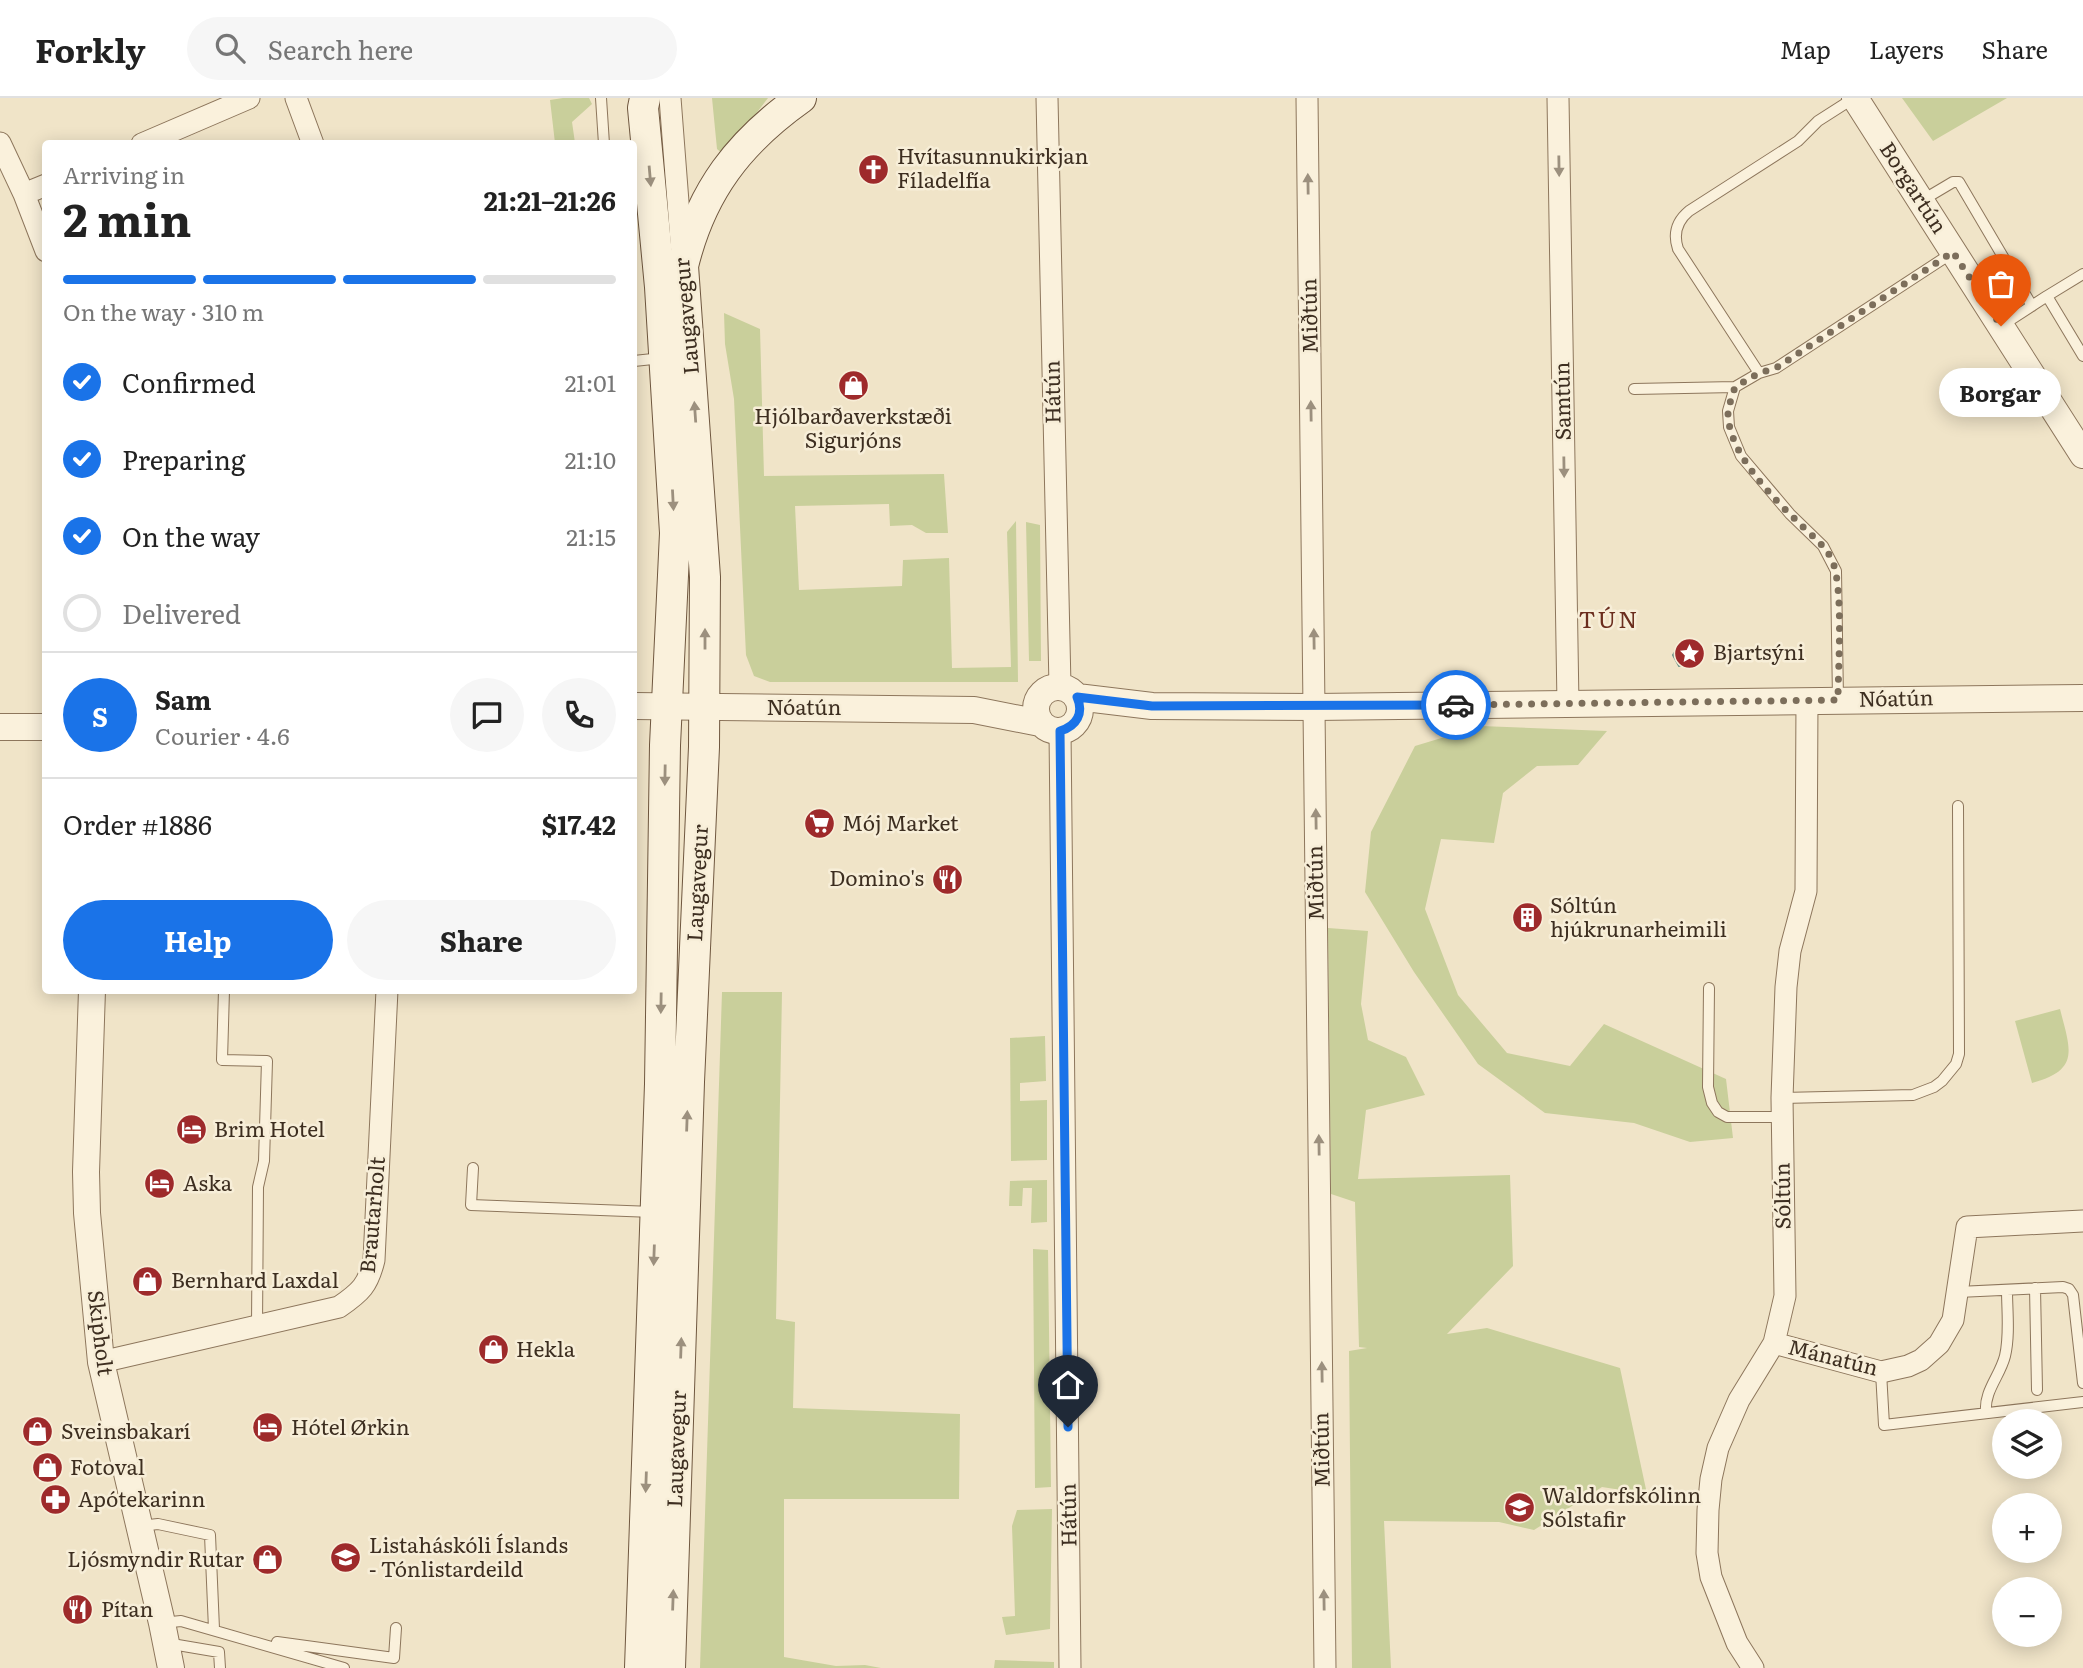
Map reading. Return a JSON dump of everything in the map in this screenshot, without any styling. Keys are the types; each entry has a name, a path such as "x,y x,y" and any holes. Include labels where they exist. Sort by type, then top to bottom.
{"main road":[{"path":"683,266 700,211 715,186 752,138 801,98"},
{"name":"Laugavegur","path":"650,100 705,577 705,708 689,1082 670,1668"},
{"name":"Laugavegur","path":"640,1668 655,1212 667,707 683,266"}],"street":[{"path":"151,140 249,98"},
{"path":"296,98 312,140"},
{"path":"752,138 776,98"},
{"name":"Hátún","path":"1046,98 1059,692"},
{"name":"Miðtún","path":"1307,98 1325,1668"},
{"name":"Samtún","path":"1558,98 1568,704"},
{"name":"Borgartún","path":"1855,98 2083,455"},
{"name":"Laugavegur","path":"650,100 683,266"},
{"path":"0,143 42,241"},
{"path":"24,194 42,187"},
{"name":"Nóatún","path":"2053,697 2083,682"},
{"path":"1059,692 1080,710 1059,726 1035,708 1059,692"},
{"name":"Nóatún","path":"974,710 1059,692 1152,706 1315,707 2083,698"},
{"name":"Sóltún","path":"1753,1668 1725,1616 1711,1577 1707,1553 1708,1510 1718,1448 1739,1400 1774,1343 1784,1296 1782,1107 1786,987 1790,951 1806,891 1807,701"},
{"name":"Nóatún","path":"637,706 974,710 1059,726 1152,706"},
{"name":"Hátún","path":"1059,726 1070,1668"},
{"path":"0,727 42,727"},
{"name":"Skipholt","path":"92,994 87,1213 101,1362 166,1645"},
{"name":"Brautarholt","path":"101,1362 339,1307 369,1282 374,1260 387,994"},
{"name":"Mánatún","path":"1774,1343 1881,1372 1908,1366 1921,1360 1940,1344 1953,1320 1967,1227 2083,1221"}],"lane":[{"path":"601,98 604,140"},
{"path":"1759,373 1678,249 1678,224 1689,211 1798,141 1818,121 1855,98"},
{"path":"1921,201 1954,182 1959,182 2032,306"},
{"path":"1634,389 1735,387 1759,373 1776,368 1953,252"},
{"path":"2001,326 2083,274"},
{"path":"2047,296 2083,356"},
{"path":"637,362 678,356"},
{"path":"1735,387 1728,411 1729,427 1741,456 1769,492 1823,546 1836,571 1838,700"},
{"path":"1709,988 1708,1087 1712,1103 1718,1112 1727,1117 1782,1107 1913,1095 1934,1087 1955,1064 1959,1054 1958,806"},
{"path":"224,994 222,1060 267,1061 264,1161 258,1187 257,1326"},
{"path":"473,1168 471,1205 655,1212"},
{"path":"1958,1292 2063,1287 2068,1289 2073,1296 2083,1383"},
{"path":"2035,1288 2037,1390"},
{"path":"1986,1412 1987,1393 1999,1373 2006,1352 2007,1290"},
{"path":"1881,1372 1884,1425 2083,1402"},
{"path":"139,1526 158,1524 210,1535 214,1629"},
{"path":"220,1668 219,1652 166,1645 181,1620 344,1668"},
{"path":"245,1638 394,1658 396,1628"}],"green space":[{"path":"589,98 592,104 572,122 575,140 555,140 550,100"},
{"path":"712,98 768,98 724,155 717,149"},
{"path":"1902,98 2007,98 1933,141"},
{"path":"724,313 760,329 764,476 944,474 948,533 926,533 912,525 890,526 889,504 795,506 799,590 902,586 903,560 949,558 952,668 1011,667 1007,532 1016,521 1018,682 770,682 754,676 746,655 734,399 725,344"},
{"path":"1026,522 1040,525 1041,661 1029,661"},
{"path":"1481,726 1607,731 1578,765 1537,766 1503,793 1494,843 1441,839 1425,909 1458,995 1507,1053 1570,1066 1604,1024 1726,1079 1733,1138 1690,1142 1634,1123 1545,1113 1478,1064 1414,972 1365,892 1371,832 1415,746"},
{"path":"1328,928 1368,931 1361,1004 1368,1040 1406,1057 1425,1095 1366,1110 1358,1179 1510,1175 1513,1266 1447,1334 1487,1328 1620,1368 1647,1494 1602,1487 1534,1530 1499,1522 1384,1521 1391,1668 1352,1668 1349,1351 1367,1348 1359,1347 1355,1202 1331,1194"},
{"path":"722,992 782,992 776,1319 795,1322 793,1408 960,1414 959,1499 784,1499 784,1657 836,1666 865,1665 881,1668 700,1668"},
{"path":"2060,1009 2068,1047 2065,1064 2048,1078 2032,1083 2015,1021"},
{"path":"1045,1036 1046,1081 1020,1083 1020,1101 1047,1100 1047,1160 1011,1161 1010,1038"},
{"path":"1047,1180 1047,1222 1031,1223 1032,1188 1023,1188 1022,1206 1009,1206 1010,1181"},
{"path":"1033,1249 1048,1250 1051,1487 1035,1488"},
{"path":"1052,1509 1050,1629 1006,1635 1002,1617 1015,1616 1012,1526 1017,1510"},
{"path":"995,1660 1054,1662 1054,1668 994,1668"}],"water":[{"path":"1679,646 1699,646 1703,650 1698,663 1679,666 1673,655"}],"way so far":[{"path":"1456,705 1838,700 1836,571 1823,546 1769,492 1741,456 1729,427 1728,411 1735,387 1759,373 1776,368 1953,252 2001,326"}],"place":[{"name":"Hvítasunnukirkjan Fíladelfía","path":"874,169"},
{"name":"Borgar","path":"2001,326"},
{"name":"Hjólbarðaverkstæði Sigurjóns","path":"853,385"},
{"name":"Bjartsýni","path":"1690,653"},
{"name":"Mój Market","path":"819,824"},
{"name":"Domino's","path":"947,879"},
{"name":"Sóltún hjúkrunarheimili","path":"1527,918"},
{"name":"Brim Hotel","path":"191,1130"},
{"name":"Aska","path":"160,1184"},
{"name":"Bernhard Laxdal","path":"148,1281"},
{"name":"Hekla","path":"493,1350"},
{"name":"Hótel Ørkin","path":"268,1428"},
{"name":"Sveinsbakarí","path":"38,1432"},
{"name":"Fotoval","path":"47,1468"},
{"name":"Apótekarinn","path":"55,1500"},
{"name":"Waldorfskólinn Sólstafir","path":"1519,1508"},
{"name":"Listaháskóli Íslands - Tónlistardeild","path":"346,1558"},
{"name":"Ljósmyndir Rutar","path":"267,1560"},
{"name":"Pítan","path":"78,1610"}],"district":[{"name":"TÚN","path":"1609,620"}],"route":[{"path":"1068,1427 1060,731 1071,727 1079,717 1080,703 1077,697 1152,706 1456,705"}]}
